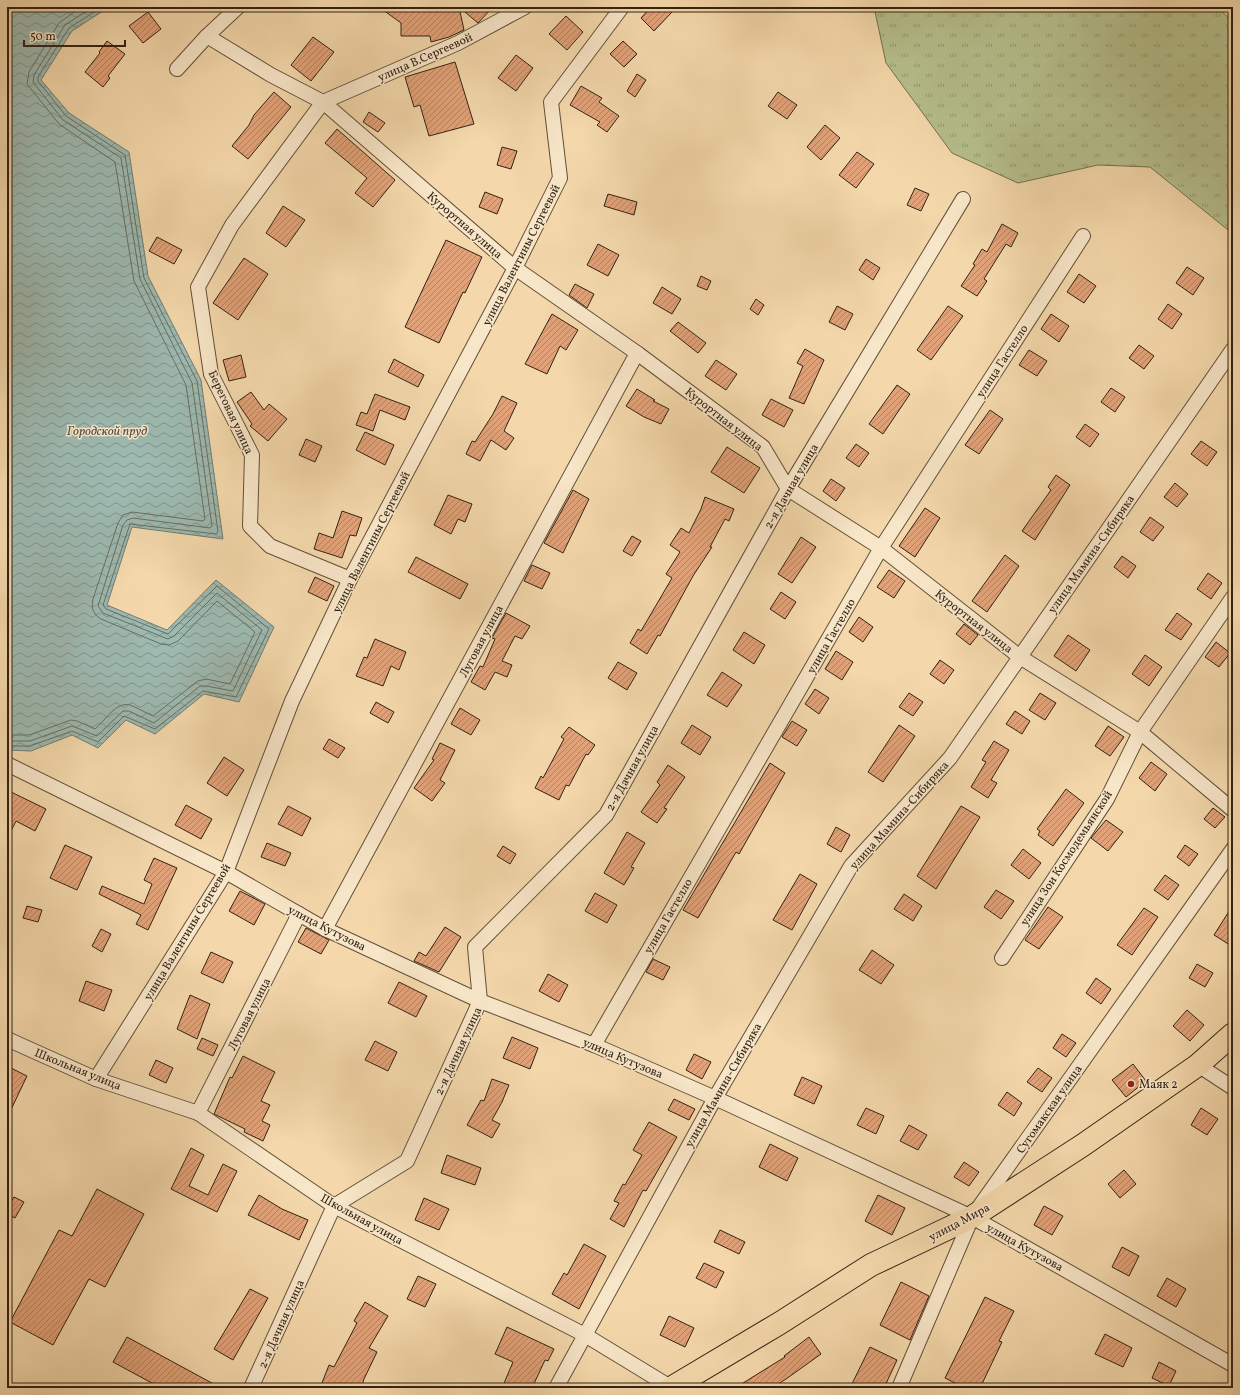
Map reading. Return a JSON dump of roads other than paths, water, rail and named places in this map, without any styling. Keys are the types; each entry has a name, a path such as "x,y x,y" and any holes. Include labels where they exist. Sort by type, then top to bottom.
{"main road":[{"name":"улица Мира","path":"671,1388 780,1323 870,1265 972,1218 1083,1145 1198,1065 1233,1034"}],"street":[{"path":"177,69 207,36 238,7"},
{"name":"улица В.Сергеевой","path":"323,102 458,43 526,7"},
{"name":"улица Валентины Сергеевой","path":"96,1078 226,872 292,701 350,579 515,268 560,178 551,102 622,7"},
{"name":"Курортная улица","path":"207,36 271,76 323,102 515,268 637,353 763,447 788,489 882,548 1020,657 1140,732 1233,810"},
{"name":"Береговая улица","path":"323,102 232,225 198,287 210,374 252,455 250,526 270,546 350,579"},
{"name":"2-я Дачная улица","path":"252,1388 334,1206 407,1160 480,1001 475,947 606,815 788,489 963,199"},
{"name":"улица Гастелло","path":"594,1045 882,548 1083,236"},
{"name":"улица Мамина-Сибиряка","path":"556,1388 715,1098 851,866 950,758 1233,349"},
{"name":"Луговая улица","path":"325,929 637,353"},
{"name":"улица Зои Космодемьянской","path":"1002,958 1107,799 1140,732 1233,597"},
{"name":"улица Кутузова","path":"7,764 226,872 325,929 480,1001 594,1045 715,1098 972,1218 1233,1365"},
{"name":"Сугомакская улица","path":"899,1388 972,1218 1233,849"},
{"name":"Луговая улица","path":"198,1113 298,914"},
{"name":"Школьная улица","path":"7,1039 96,1078 198,1113 334,1206 585,1335 671,1388"},
{"path":"1198,1065 1233,1088"}],"water":[{"name":"Городской пруд","path":"7,7 109,7 72,31 41,80 69,113 129,152 148,276 201,380 223,539 132,527 107,605 167,630 216,580 274,627 239,702 204,694 155,734 126,720 98,748 72,735 31,751 7,750"}],"place":[{"name":"Маяк 2","path":"1131,1084"}]}
